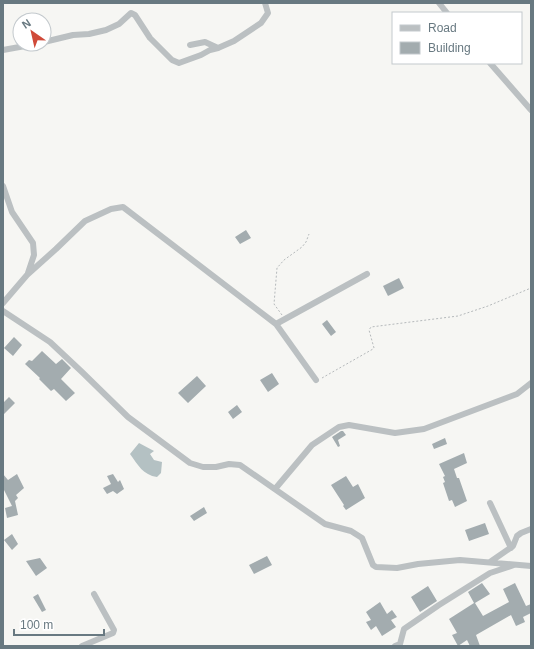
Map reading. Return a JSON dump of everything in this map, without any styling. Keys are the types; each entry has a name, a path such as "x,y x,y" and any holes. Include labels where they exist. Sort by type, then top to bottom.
{"street":[{"path":"52,40 106,30 119,24 131,13 135,15 150,38 172,60 179,63 234,41 261,23 268,13 265,3"},
{"path":"439,3 447,12"},
{"path":"190,45 205,42 218,48"},
{"path":"491,64 531,110"},
{"path":"3,186 12,212 33,243 34,255 27,275"},
{"path":"3,303 27,275 56,250 84,221 111,209 123,207 276,324 316,380"},
{"path":"276,324 367,274"},
{"path":"3,311 50,342 128,417 190,462 204,467 216,467 229,464 240,466 326,524 351,531 362,538 373,564 376,567 397,568 418,564 460,560 531,566"},
{"path":"275,489 312,445 339,427 349,425 395,433 424,429 517,394 531,383"},
{"path":"490,503 511,548"},
{"path":"490,562 511,548 520,533 531,528"},
{"path":"396,646 400,644 404,629 439,605 490,573 517,565"},
{"path":"82,646 113,633 114,630 94,594"}],"path":[{"path":"285,319 274,304 277,268 284,260 302,247 309,234"},
{"path":"316,380 318,381 373,349 369,330 371,327 458,316 488,306 531,288"}],"shaded area":[{"path":"139,443 154,451 150,454 154,460 162,462 161,473 157,477 144,472 130,454"}],"building":[{"path":"246,230 251,238 240,244 235,237"},
{"path":"399,278 404,288 388,296 383,286"},
{"path":"327,320 336,332 331,336 322,324"},
{"path":"14,337 22,345 13,356 4,348"},
{"path":"42,351 56,364 62,359 71,368 61,379 75,393 66,401 54,389 51,391 25,364 29,360 32,361"},
{"path":"272,373 279,384 268,392 260,380"},
{"path":"197,376 206,386 188,403 178,393"},
{"path":"9,397 15,403 3,415 3,403"},
{"path":"237,405 242,412 233,419 228,412"},
{"path":"343,431 346,435 338,440 340,446 338,447 332,437"},
{"path":"445,438 447,444 434,449 432,444"},
{"path":"464,453 467,463 454,469 457,478 459,478 467,501 455,507 452,500 449,501 443,483 445,482 443,477 445,476 439,464"},
{"path":"3,474 8,480 17,474 24,488 16,495 18,498 15,501 18,515 7,518 5,508 12,506 3,488"},
{"path":"113,474 118,482 120,480 124,489 117,494 113,491 107,494 103,488 111,484 107,476"},
{"path":"346,476 353,487 358,484 365,498 346,510 331,485"},
{"path":"204,507 207,513 194,521 190,516"},
{"path":"485,523 489,534 469,541 465,530"},
{"path":"12,534 18,544 12,550 4,540"},
{"path":"267,556 272,565 254,574 249,565"},
{"path":"40,558 47,568 36,576 26,561"},
{"path":"482,583 490,594 475,603 483,616 509,602 503,589 515,583 526,606 531,604 531,613 523,617 525,622 516,626 511,615 476,635 480,646 470,646 467,640 458,646 452,635 457,633 449,619 474,603 468,592"},
{"path":"428,586 437,601 420,612 411,597"},
{"path":"38,594 46,610 42,612 33,597"},
{"path":"380,602 387,614 392,610 397,617 391,620 396,627 382,636 376,626 371,630 366,622 371,620 366,612"}]}
